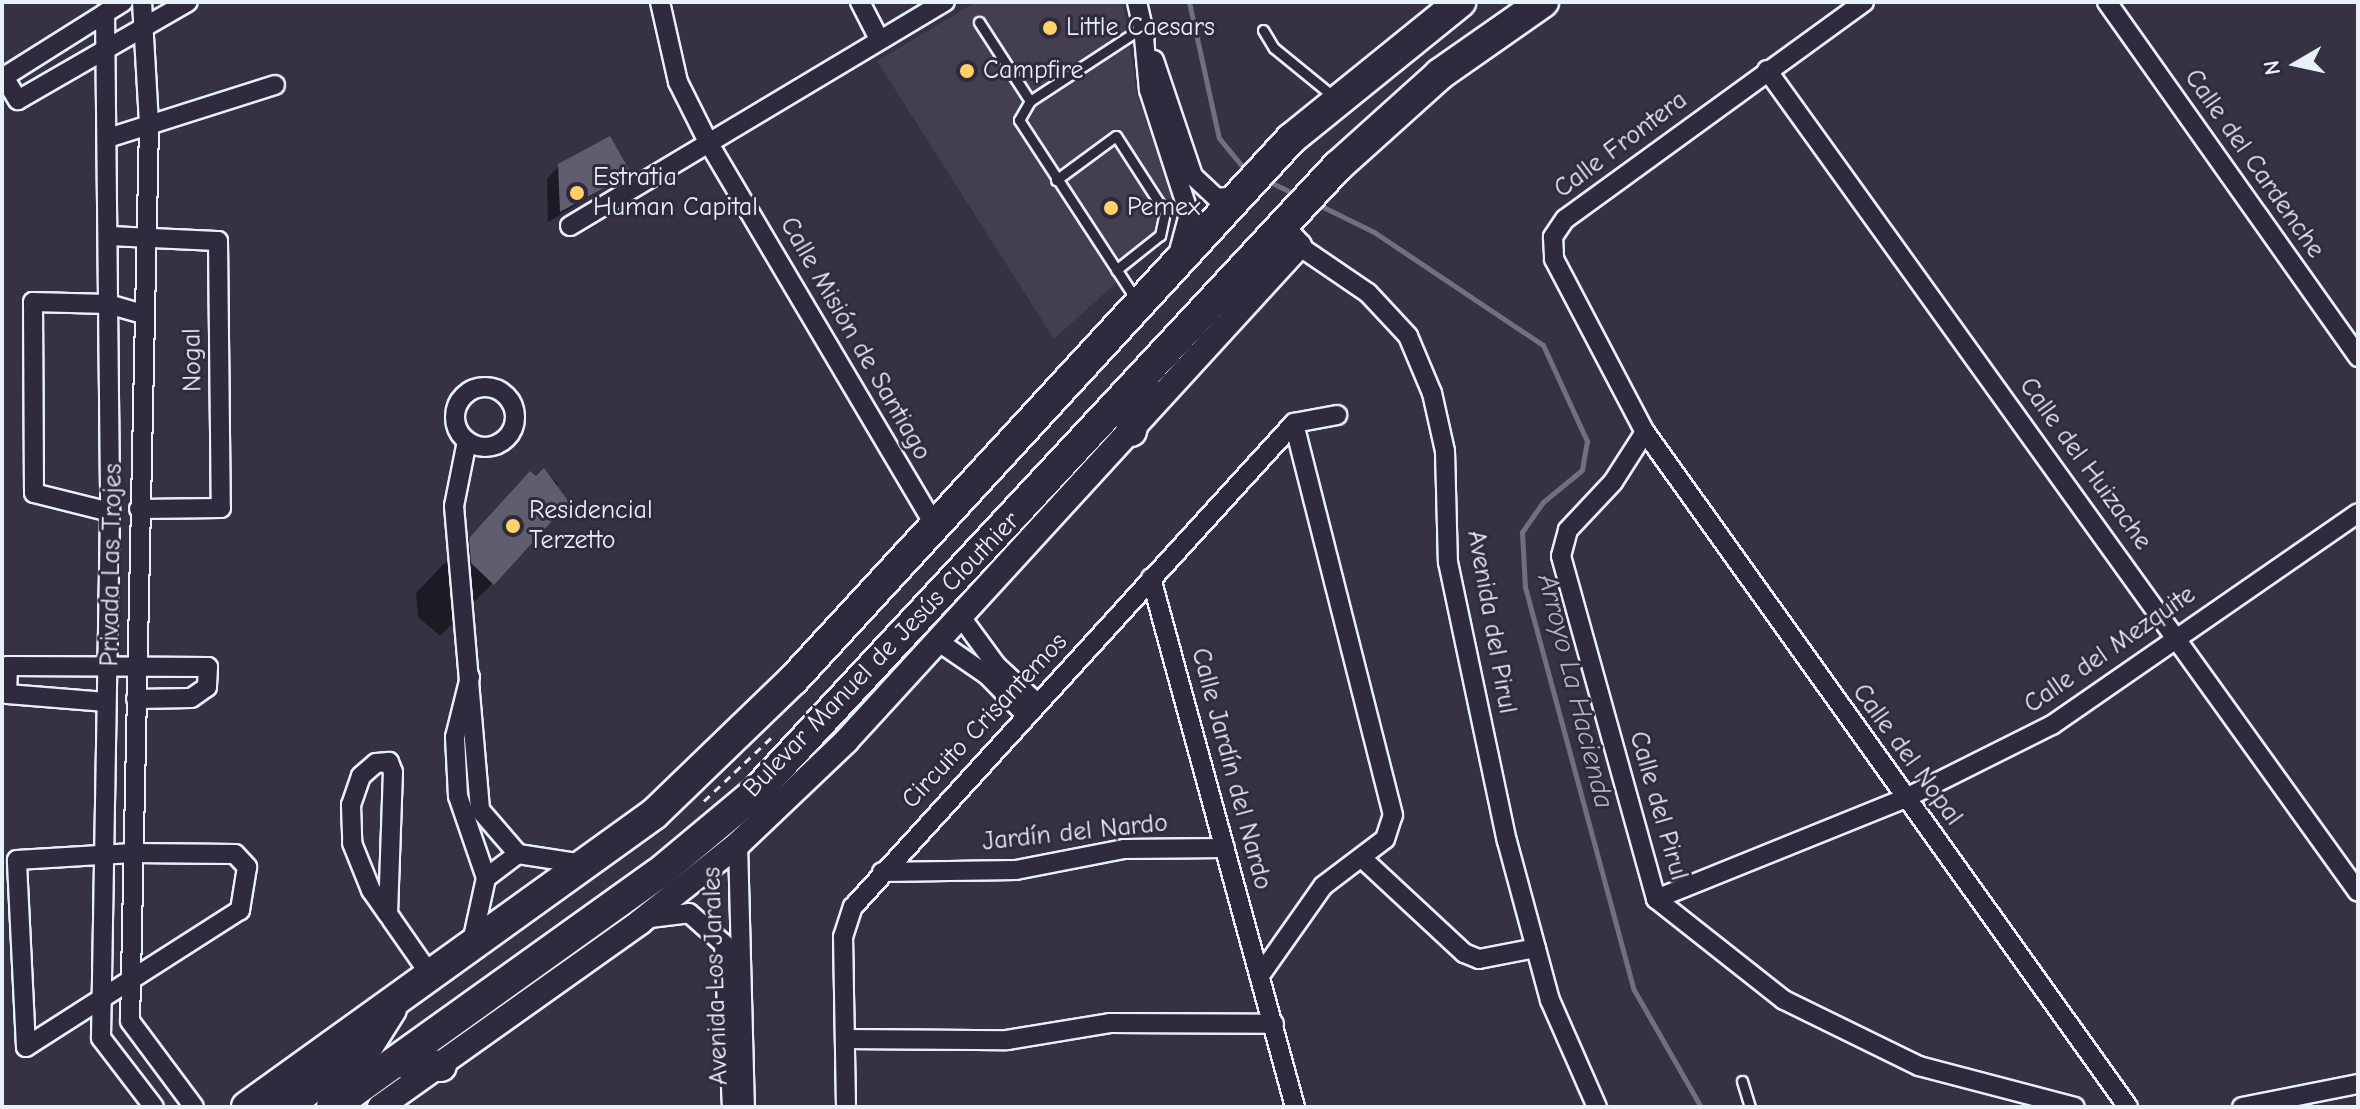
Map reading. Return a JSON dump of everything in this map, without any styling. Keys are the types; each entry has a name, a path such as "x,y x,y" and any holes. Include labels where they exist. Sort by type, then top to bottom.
{"main road":[{"path":"247,1107 401,993 654,814 793,680 1291,139 1460,2"},
{"path":"332,1107 658,874 756,792 1143,379 1294,229 1338,166 1440,74 1543,2"},
{"path":"1131,431 1143,379"},
{"path":"286,1107 369,1044 401,993"},
{"path":"399,1062 441,1066"}],"street":[{"path":"123,2 4,77 18,100 188,2"},
{"name":"Privada Las Trojes","path":"142,2 149,125 140,313 130,1021 194,1107"},
{"name":"Calle Misión de Santiago","path":"660,2 678,82 708,142 935,526"},
{"path":"860,2 879,39"},
{"path":"570,226 945,2"},
{"path":"1137,2 1193,176 1217,198 1237,196"},
{"name":"Calle Frontera","path":"1645,432 1554,259 1553,237 1565,219 1864,2"},
{"name":"Calle del Cardenche","path":"2107,2 2358,357"},
{"name":"Privada Las Trojes","path":"105,13 111,137 108,236 110,512 101,1038 154,1107"},
{"path":"1143,27 1149,90 1189,214 1171,270"},
{"name":"Calle del Huizache","path":"1767,70 2177,635 2358,892"},
{"path":"111,137 275,85"},
{"name":"Bulevar Manuel de Jesús Clouthier","path":"380,1107 640,922 738,844 939,642 1131,431 1294,229"},
{"name":"Avenida del Pirul","path":"1294,229 1368,293 1408,336 1432,393 1445,451 1448,562 1536,948 1573,1052"},
{"name":"Nogal","path":"108,236 145,234 218,241 221,508 139,509"},
{"path":"110,512 34,493 33,302 108,304 140,313"},
{"path":"1295,1107 1261,974 1323,886 1364,860 1385,839 1393,815 1294,423 1337,415"},
{"name":"Circuito Crisantemos","path":"846,1107 846,921 882,872 1294,423"},
{"name":"Calle del Nopal","path":"1645,432 2128,1107"},
{"name":"Calle del Pirul","path":"1645,432 1613,482 1568,530 1561,556 1656,899 1784,1000 1919,1066 2075,1107"},
{"path":"467,441 454,506 473,670 480,810 518,854 583,864"},
{"name":"Calle del Mezquite","path":"1656,899 1906,798 2052,725 2177,635 2358,513"},
{"name":"Calle Jardín del Nardo","path":"1151,578 1261,974"},
{"path":"961,617 1032,709"},
{"path":"939,642 1032,709"},
{"path":"106,702 7,694 8,666 208,667 207,687 191,698 136,699"},
{"path":"472,943 486,878 458,796 458,709 473,670"},
{"path":"388,914 393,772 389,762 376,763 361,776 351,805 352,843 388,914 429,973"},
{"name":"Avenida Los Jarales","path":"738,844 745,1107"},
{"name":"Jardín del Nardo","path":"882,872 1016,870 1124,849 1225,848"},
{"path":"133,853 235,854 247,867 240,910 131,979 102,1003 31,1049 22,1042 17,860 133,853"},
{"path":"486,878 518,854"},
{"path":"1364,860 1464,953 1479,959 1536,948"},
{"name":"Avenida Los Jarales","path":"640,922 689,913 724,944 732,1107"},
{"path":"845,1039 1007,1040 1110,1023 1274,1024"},
{"path":"1573,1052 1586,1107"},
{"path":"1573,1052 1597,1107"},
{"path":"2242,1107 2358,1084"}],"lane":[{"path":"979,22 1030,101"},
{"path":"1139,304 1020,131 1030,101 1143,27"},
{"path":"1263,30 1274,48 1337,100"},
{"path":"1056,180 1116,136 1165,212 1160,235 1116,270"},
{"path":"1742,1081 1750,1107"}],"shaded area":[{"path":"976,2 1123,2 1137,94 1175,203 1159,244 1054,339 877,61"}],"building":[{"name":"Estratia Human Capital","path":"610,136 631,173 560,212 558,164"},
{"name":"Residencial Terzetto","path":"544,468 569,502 494,585 471,563 469,538 530,471 536,476"}],"waterway":[{"name":"Arroyo La Hacienda","path":"1189,2 1219,138 1246,171"},
{"name":"Arroyo La Hacienda","path":"1266,180 1297,195"},
{"name":"Arroyo La Hacienda","path":"1317,204 1374,232 1543,345 1587,441 1582,470 1543,502 1522,532 1525,587 1634,990 1701,1107"}],"place":[{"name":"Little Caesars","path":"1050,28"},
{"name":"Campfire","path":"967,71"},
{"name":"Estratia Human Capital","path":"577,193"},
{"name":"Pemex","path":"1111,208"},
{"name":"Residencial Terzetto","path":"513,526"}]}
